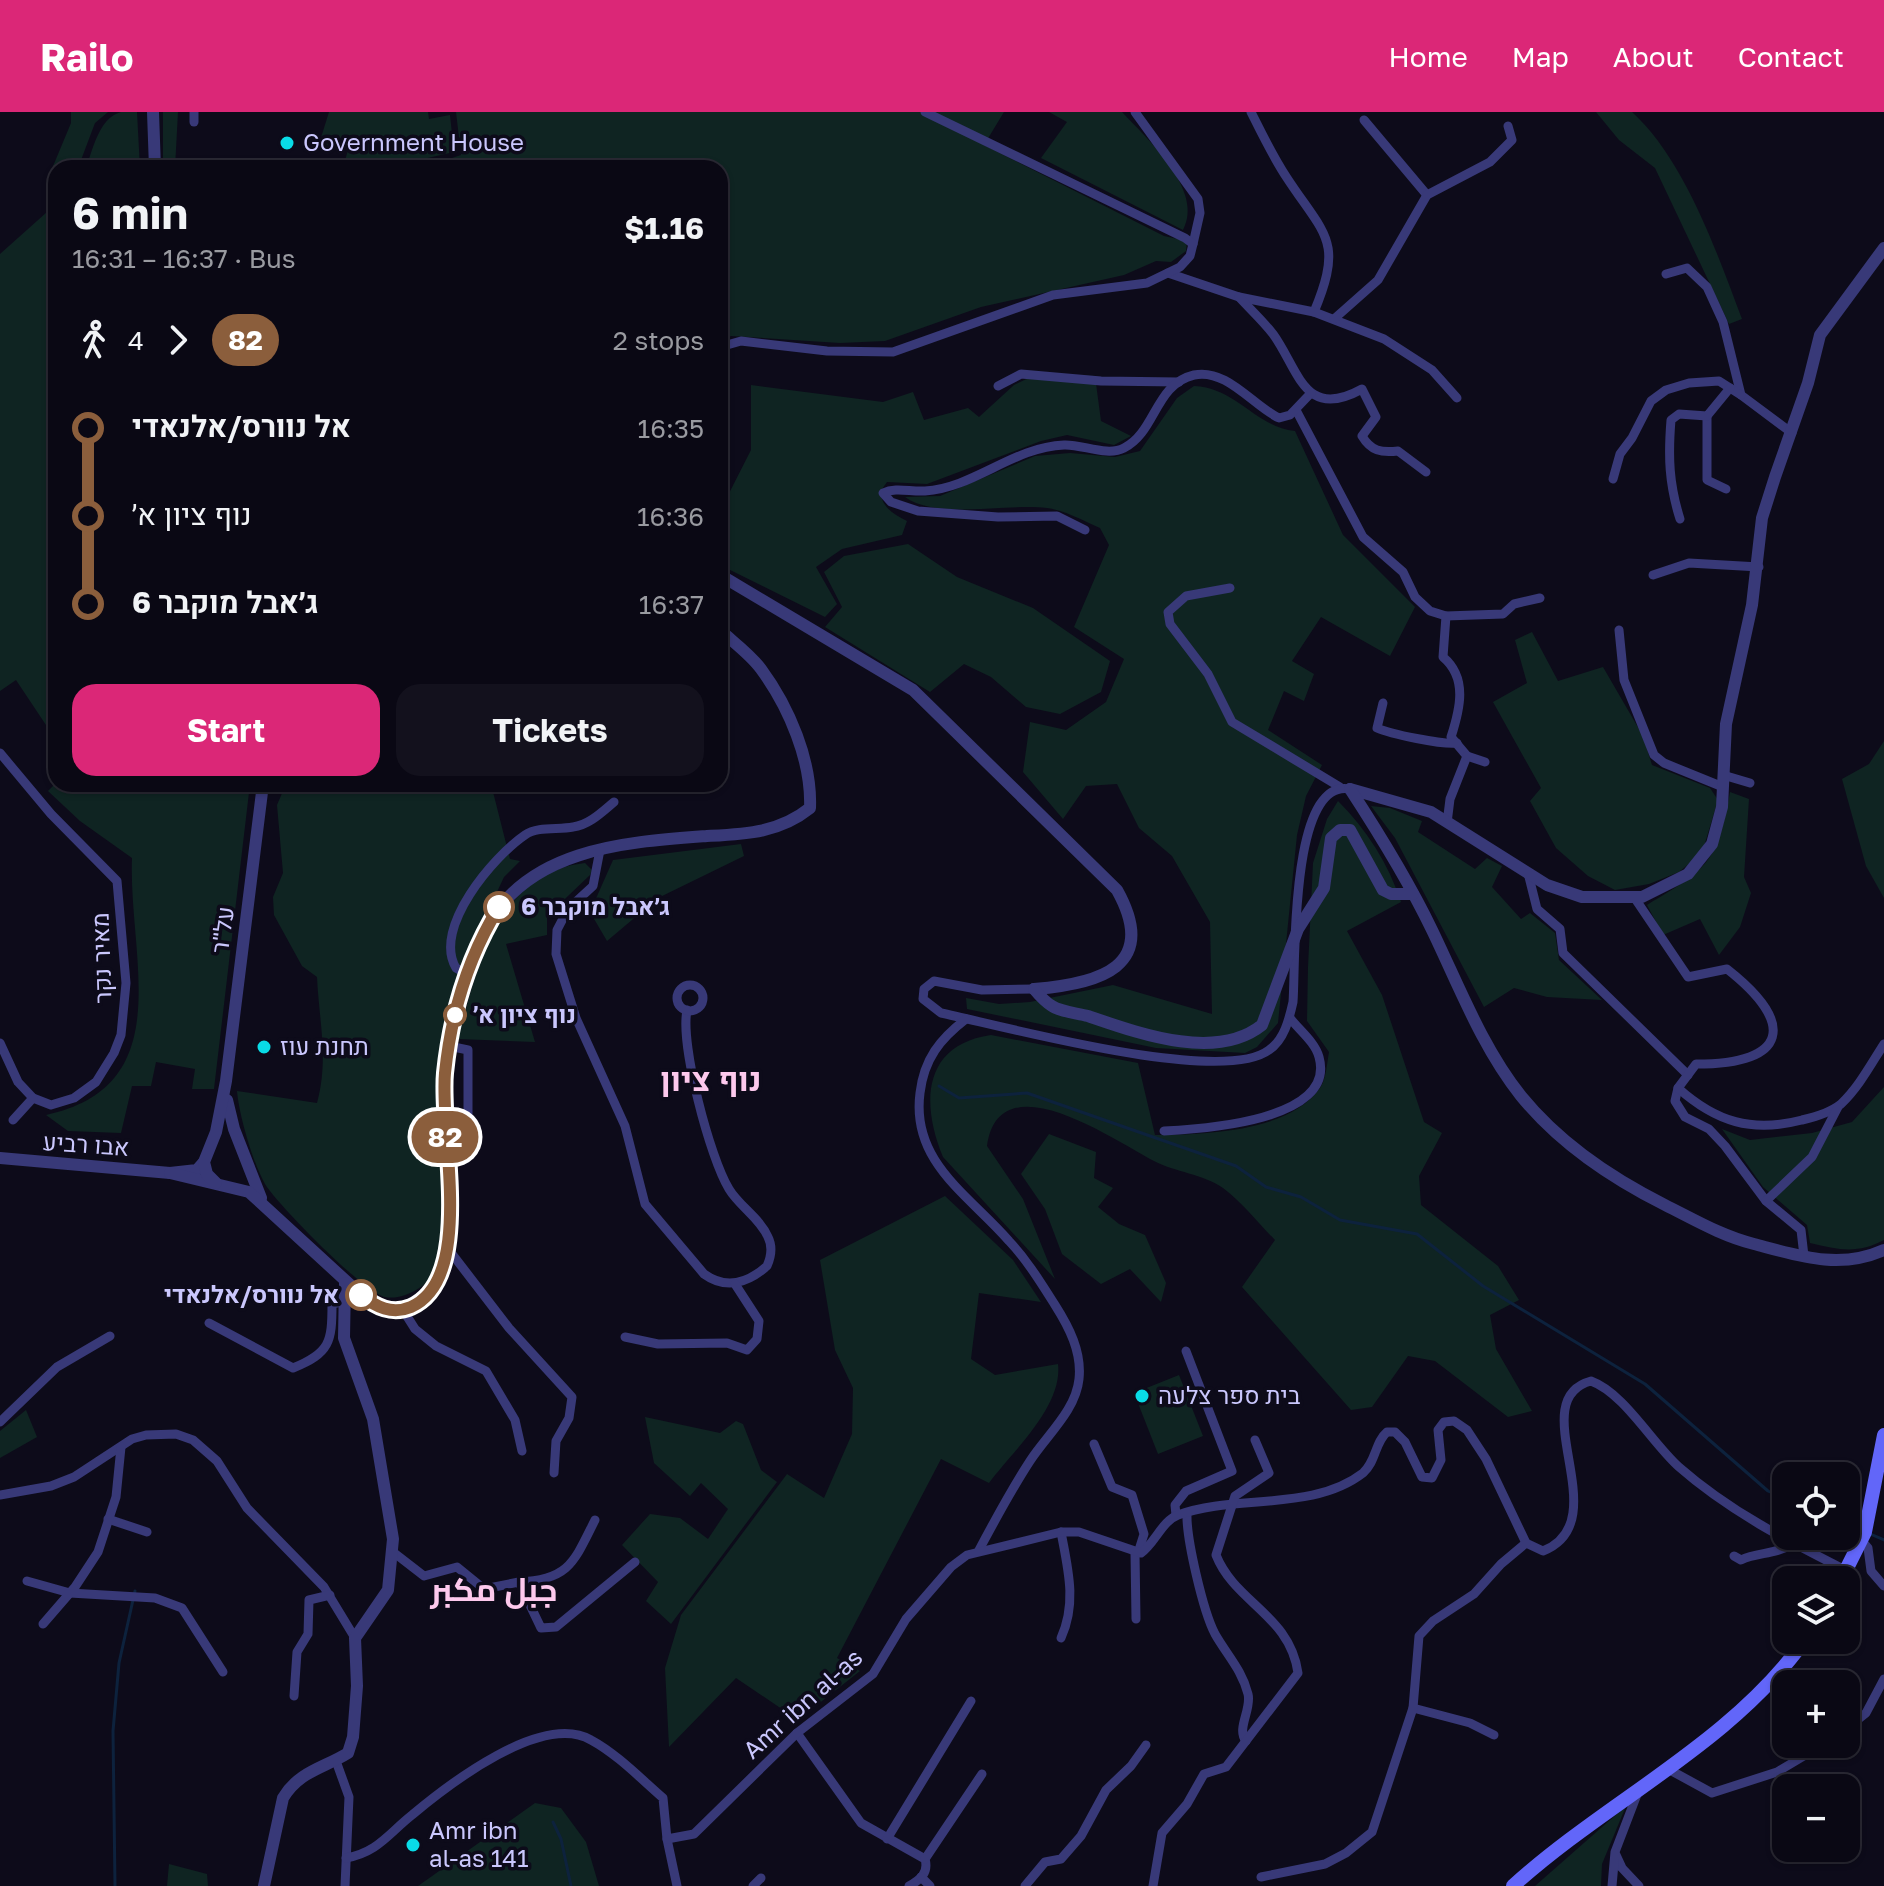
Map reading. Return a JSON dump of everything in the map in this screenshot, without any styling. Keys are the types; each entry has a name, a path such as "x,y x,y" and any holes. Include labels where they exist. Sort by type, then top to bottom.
{"main road":[{"path":"1849,1566 1862,1541 1880,1483 1884,1435"},
{"path":"1513,1886 1579,1831 1638,1792 1727,1724 1767,1686 1793,1654"}],"street":[{"path":"153,112 155,160"},
{"path":"925,112 1193,244"},
{"path":"728,342 827,351 893,352 1032,301 1147,283 1168,273 1190,256 1200,213 1198,199 1135,112"},
{"path":"1251,112 1285,176 1317,216 1326,237 1329,275 1314,312"},
{"path":"1364,120 1427,195"},
{"path":"1334,319 1378,280 1427,195 1501,153 1512,140 1508,126"},
{"path":"1230,588 1186,596 1168,612 1170,624 1208,674 1232,722 1345,788 1431,812 1547,885 1582,897 1634,897 1650,893 1688,874 1712,844 1722,807 1726,724 1759,567 1762,518 1792,433 1820,335 1884,248"},
{"path":"1666,274 1687,268 1707,287 1723,322 1741,395"},
{"path":"1168,273 1239,297 1314,312 1384,339 1418,358 1457,398"},
{"path":"1239,297 1273,335 1293,373 1311,393 1340,400 1362,389 1376,417 1362,436 1368,446 1383,452 1398,451 1426,472"},
{"path":"998,386 1021,374 1101,381 1179,382"},
{"path":"1085,530 1057,516 998,517 918,511 891,502 883,493 890,489 926,491 951,485 1038,449 1064,445 1111,452 1123,449 1136,439 1160,399 1179,382 1195,375 1216,377 1243,391 1279,418 1296,410 1311,393"},
{"path":"1613,479 1620,454 1651,401 1666,390 1689,383 1719,381 1792,433"},
{"path":"1726,489 1707,480 1707,416 1730,388"},
{"path":"1296,410 1363,537 1403,572 1415,597 1430,611 1446,616 1503,614 1514,604 1540,598"},
{"path":"1680,519 1670,486 1667,458 1671,420 1679,414 1707,416"},
{"path":"1653,575 1689,563 1759,567"},
{"path":"728,580 913,690 1117,890 1128,909 1134,931 1133,945 1114,970 1088,982 1034,989 982,990 934,981 924,989 923,999 928,1006 941,1013 1169,1060 1236,1061 1270,1050 1290,1018 1298,929 1299,874 1309,826 1322,799 1345,788"},
{"path":"1446,616 1443,657 1451,664 1458,680 1461,705 1451,737 1467,756 1485,762"},
{"path":"1619,630 1624,680 1654,755 1664,763 1723,781 1750,783"},
{"path":"248,1165 239,1181 222,1184 207,1174 204,1162 210,1148 228,1141 240,1146 265,1204 345,1283 371,1304 387,1310 403,1310 424,1301 440,1279 449,1250 443,1099 449,1046 467,974 485,929 500,906 518,886 548,866 600,850 684,838 764,832 794,821 810,808 811,780 801,747 772,685 759,665 728,637"},
{"path":"1383,703 1377,728 1392,735 1412,734 1457,743"},
{"name":"מאיר נקר","path":"0,753 51,814 117,881 125,973 124,1010 114,1053 96,1082 74,1098 51,1105 33,1098"},
{"path":"1447,823 1450,799 1467,756"},
{"path":"1345,788 1381,833 1485,1041 1521,1096 1548,1125 1615,1179 1739,1241 1847,1262 1884,1250"},
{"name":"על\"ר","path":"210,1148 226,1081 262,792"},
{"path":"467,974 456,968 451,950 457,917 468,893 527,833 576,827 593,819 614,802"},
{"path":"1034,989 1054,1008 1137,1032 1208,1042 1250,1035 1262,1025 1298,929 1324,888 1331,838 1340,830 1350,830 1357,839 1383,890 1391,894 1413,894"},
{"path":"600,850 593,886 568,909 555,936 564,984 625,1126 645,1204 704,1274 717,1282 735,1284 767,1266 771,1246 765,1231 728,1187 716,1160 684,1039 687,1010"},
{"path":"1528,873 1537,909 1560,929 1563,953 1688,1075"},
{"path":"1634,897 1688,977 1727,969 1754,991 1768,1008 1775,1027 1772,1039 1750,1059 1737,1064 1696,1064 1678,1088 1675,1101 1685,1117 1709,1129 1766,1201 1801,1230 1804,1256"},
{"path":"693,985 696,974"},
{"path":"693,985 702,993 702,1003 696,1010 687,1010 680,1005 678,993 683,987 693,985"},
{"path":"1164,1131 1244,1123 1303,1098 1319,1077 1319,1056 1312,1042 1290,1018"},
{"path":"966,1019 933,1049 926,1065 918,1105 925,1148 948,1180 996,1226 1034,1273 1072,1336 1079,1363 1073,1402 1030,1461 979,1550"},
{"path":"0,1043 18,1082 33,1098 13,1120"},
{"path":"1766,1201 1812,1157 1838,1107 1855,1090 1884,1044"},
{"path":"449,1046 468,1050 468,1148"},
{"name":"על\"ר","path":"226,1081 228,1111 240,1146"},
{"path":"1678,1088 1716,1118 1761,1127 1812,1118 1838,1107"},
{"name":"אבו רביע","path":"0,1158 170,1173 249,1192 265,1204"},
{"name":"אבו רביע","path":"170,1173 197,1170 204,1162"},
{"path":"449,1250 509,1328 572,1397 569,1418 556,1441 554,1473"},
{"path":"345,1283 344,1338 373,1419 385,1475 393,1552 388,1590 355,1638"},
{"path":"625,1337 658,1344 727,1343 747,1350 757,1339 759,1321 755,1309 735,1284"},
{"path":"209,1323 293,1368 315,1359 332,1339 332,1304 345,1301"},
{"path":"403,1310 415,1329 436,1346 460,1355 486,1371 515,1420 522,1451"},
{"path":"0,1422 57,1367 110,1336"},
{"path":"1176,1515 1175,1505 1186,1491 1232,1471 1186,1351"},
{"path":"1136,1553 1154,1543 1166,1523 1176,1515 1315,1493 1346,1482 1363,1472 1387,1432 1395,1432 1405,1442 1422,1477 1432,1478 1441,1460 1438,1430 1444,1422 1454,1421 1467,1430 1486,1459 1526,1543 1543,1551 1556,1546 1570,1526 1574,1513 1574,1486 1564,1416 1574,1390 1591,1381 1611,1394 1678,1466 1772,1530"},
{"path":"0,1495 51,1486 74,1477 132,1439 160,1433 176,1434 205,1449 217,1461 247,1508 280,1539 330,1595 355,1638 353,1737 348,1753 301,1775 283,1798 264,1886"},
{"path":"1153,1886 1166,1826 1187,1804 1204,1774 1226,1767 1298,1673 1283,1630 1221,1566 1216,1555 1239,1492 1269,1473 1255,1440"},
{"path":"1094,1444 1112,1487 1132,1495 1144,1534 1136,1553 1136,1619"},
{"path":"43,1624 70,1593 98,1552 116,1497 121,1447"},
{"path":"1187,1513 1188,1545 1208,1616 1242,1674 1249,1698 1242,1729 1246,1741"},
{"path":"108,1519 147,1532"},
{"path":"393,1552 424,1576 457,1567 484,1589 519,1582 548,1581 564,1571 595,1520"},
{"path":"1061,1532 1072,1591 1067,1624 1061,1638"},
{"name":"Amr ibn al-as","path":"667,1839 694,1834 797,1733 873,1674 906,1619 951,1567 979,1550 1061,1532 1092,1535 1136,1553"},
{"path":"1862,1541 1868,1548 1871,1571 1884,1586"},
{"path":"1261,1877 1325,1864 1346,1853 1372,1832 1413,1708 1419,1636 1433,1621 1474,1594 1501,1564 1526,1543"},
{"path":"1734,1556 1741,1560 1756,1553 1783,1550"},
{"path":"1802,1550 1828,1566"},
{"path":"519,1582 541,1628 556,1627 635,1562"},
{"path":"27,1581 70,1593 155,1598 182,1608 223,1672"},
{"path":"294,1696 297,1652 308,1634 309,1600 330,1595"},
{"path":"1860,1718 1866,1713 1884,1679"},
{"path":"887,1839 971,1701"},
{"path":"1413,1708 1470,1723 1494,1735"},
{"path":"346,1858 376,1849 409,1817 496,1757 524,1742 558,1733 590,1739 663,1798 667,1839 677,1886"},
{"path":"797,1733 861,1823 925,1859"},
{"path":"1025,1886 1045,1862 1061,1859 1081,1836 1106,1790 1131,1766 1146,1745"},
{"path":"1668,1769 1712,1793 1777,1772 1800,1758"},
{"path":"336,1761 349,1797 345,1886"},
{"path":"909,1886 921,1877 927,1867 925,1859 982,1774"},
{"path":"1612,1886 1615,1852 1638,1792"},
{"path":"1615,1852 1622,1868 1639,1886"},
{"path":"921,1877 930,1886"}],"green space":[{"path":"71,112 108,112 95,123 81,160 56,160 71,123"},
{"path":"137,112 140,160 89,160 102,127 113,115"},
{"path":"163,112 178,112 175,160 163,160"},
{"path":"329,112 428,112 429,119 450,115 454,152 419,160 345,160 348,150 319,144"},
{"path":"456,112 1004,112 984,145 1164,236 1187,241 1186,251 1171,262 1156,261 1124,275 981,307 885,341 840,343 728,337 728,160 446,160 461,155"},
{"path":"1049,112 1122,112 1158,150 1180,182 1188,215 1183,230 1041,158 1067,122"},
{"path":"1596,112 1632,112 1668,155 1698,209 1742,319 1729,324 1655,168 1619,140"},
{"path":"48,211 48,728 16,680 0,691 0,254"},
{"path":"1039,373 1095,376 1101,421 1131,436 1114,445 1067,435 1041,441 927,484 887,482 880,492 881,498 889,510 907,521 902,535 842,549 816,567 837,604 825,617 728,569 728,495 751,450 751,385 883,402 913,392 924,420 968,408 979,417 1014,385"},
{"path":"1194,386 1222,393 1268,422 1295,431 1343,535 1415,607 1390,656 1321,617 1292,661 1314,674 1304,701 1284,691 1268,730 1322,765 1306,796 1297,835 1278,1023 1257,1047 1245,1053 1156,1048 967,1009 966,998 999,1004 1030,1002 1113,985 1212,1014 1210,922 1172,856 1139,828 1117,784 1086,786 1063,819 1023,772 1030,722 1066,730 1106,702 1124,659 1074,627 1109,545 1100,528 1047,508 935,508 905,497 940,496 1035,456 1070,453 1115,457 1140,451 1177,398"},
{"path":"908,544 957,577 1033,608 1110,661 1101,692 1060,714 1026,707 991,677 964,664 930,692 825,627 842,607 824,572 844,556"},
{"path":"1532,632 1558,681 1603,667 1643,736 1652,765 1710,788 1718,800 1702,853 1679,872 1649,884 1615,890 1588,876 1556,848 1530,801 1541,788 1493,702 1527,683 1515,640"},
{"path":"1884,741 1884,898 1866,866 1842,779 1869,764"},
{"path":"49,792 249,792 214,1089 192,1089 195,1069 156,1062 151,1086 132,1086 121,1133 68,1131 46,1115 88,1100 115,1077 131,1047 138,1013 132,858 80,821"},
{"path":"283,792 493,792 510,859 520,861 504,877 468,954 450,1020 441,1266 424,1284 393,1298 374,1292 359,1280 286,1210 260,1175 241,1113 237,1091 317,1103 321,1087 323,1055 317,977 302,966 274,915 273,897 283,873 277,805"},
{"path":"1730,792 1749,799 1744,877 1751,893 1740,927 1719,955 1700,919 1663,935 1647,905 1684,882 1706,862 1720,835"},
{"path":"1338,801 1376,848 1401,902 1347,931 1382,995 1424,1122 1442,1133 1419,1176 1421,1205 1498,1266 1519,1300 1490,1315 1496,1349 1532,1411 1508,1417 1435,1361 1408,1356 1372,1407 1351,1410 1242,1287 1275,1240 1230,1194 1207,1179 1154,1161 1060,1113 1035,1107 1013,1109 996,1121 987,1146 1023,1199 1055,1279 943,1157 936,1137 930,1098 940,1064 951,1051 968,1041 991,1035 1138,1063 1155,1135 1244,1128 1288,1114 1306,1103 1322,1085 1329,1052 1307,1021 1313,863 1327,819"},
{"path":"1371,806 1390,808 1422,821 1418,832 1475,869 1487,858 1502,866 1492,887 1521,919 1530,913 1555,933 1559,960 1602,1000 1547,997 1514,988 1484,1007 1395,838"},
{"path":"741,844 744,856 658,898 607,941 590,912 613,860"},
{"path":"585,863 592,870 590,875 547,916 547,935 506,944 535,1042 458,1039 483,955 511,904 531,885 555,871"},
{"path":"1884,1087 1884,1240 1866,1247 1848,1249 1810,1243 1807,1225 1763,1187 1722,1129 1750,1140 1812,1133 1852,1122"},
{"path":"1049,1134 1096,1152 1094,1178 1113,1188 1098,1207 1119,1224 1145,1235 1166,1283 1161,1302 1130,1269 1101,1284 1062,1254 1045,1209 1021,1174"},
{"path":"945,1196 1013,1260 1041,1302 979,1293 971,1359 995,1375 1058,1364 1053,1396 1045,1412 989,1483 941,1459 837,1658 860,1671 798,1720 736,1678 669,1747 665,1668 681,1615 787,1474 824,1498 852,1434 853,1388 835,1350 820,1260"},
{"path":"1179,1375 1203,1436 1158,1454 1134,1393"},
{"path":"26,1410 37,1437 0,1458 0,1431"},
{"path":"645,1417 720,1433 736,1421 743,1424 761,1470 777,1482 671,1624 646,1601 658,1582 622,1545 650,1514 680,1518 708,1539 728,1509 701,1483 690,1496 654,1463"},
{"path":"535,1803 561,1808 586,1842 599,1886 418,1886"},
{"path":"1626,1806 1602,1864 1601,1886 1535,1886"},
{"path":"169,1864 207,1874 208,1886 167,1886"}],"waterway":[{"path":"939,1086 959,1098 1027,1093 1236,1166 1266,1187 1301,1197 1340,1220 1417,1234 1483,1286 1645,1384 1772,1493"},
{"path":"1868,1533 1884,1540"},
{"path":"115,1886 113,1731 119,1663 135,1591"},
{"path":"553,1822 561,1839 571,1886"}],"bus line":[{"name":"82","path":"361,1295 371,1304 387,1310 403,1310 424,1301 440,1279 446,1264 449,1231 443,1099 445,1071 455,1017 471,961 499,907"}],"place":[{"name":"Government House","path":"287,143"},
{"name":"ג׳אבל מוקבר 6","path":"499,907"},
{"name":"נוף ציון א׳","path":"455,1015"},
{"name":"תחנת עוז","path":"264,1047"},
{"name":"אל נוורס/אלנאדי","path":"361,1295"},
{"name":"בית ספר צלעה","path":"1142,1396"},
{"name":"Amr ibn al-as 141","path":"413,1845"}],"district":[{"name":"נוף ציון","path":"711,1080"},
{"name":"جبل مكبر","path":"494,1590"}]}
